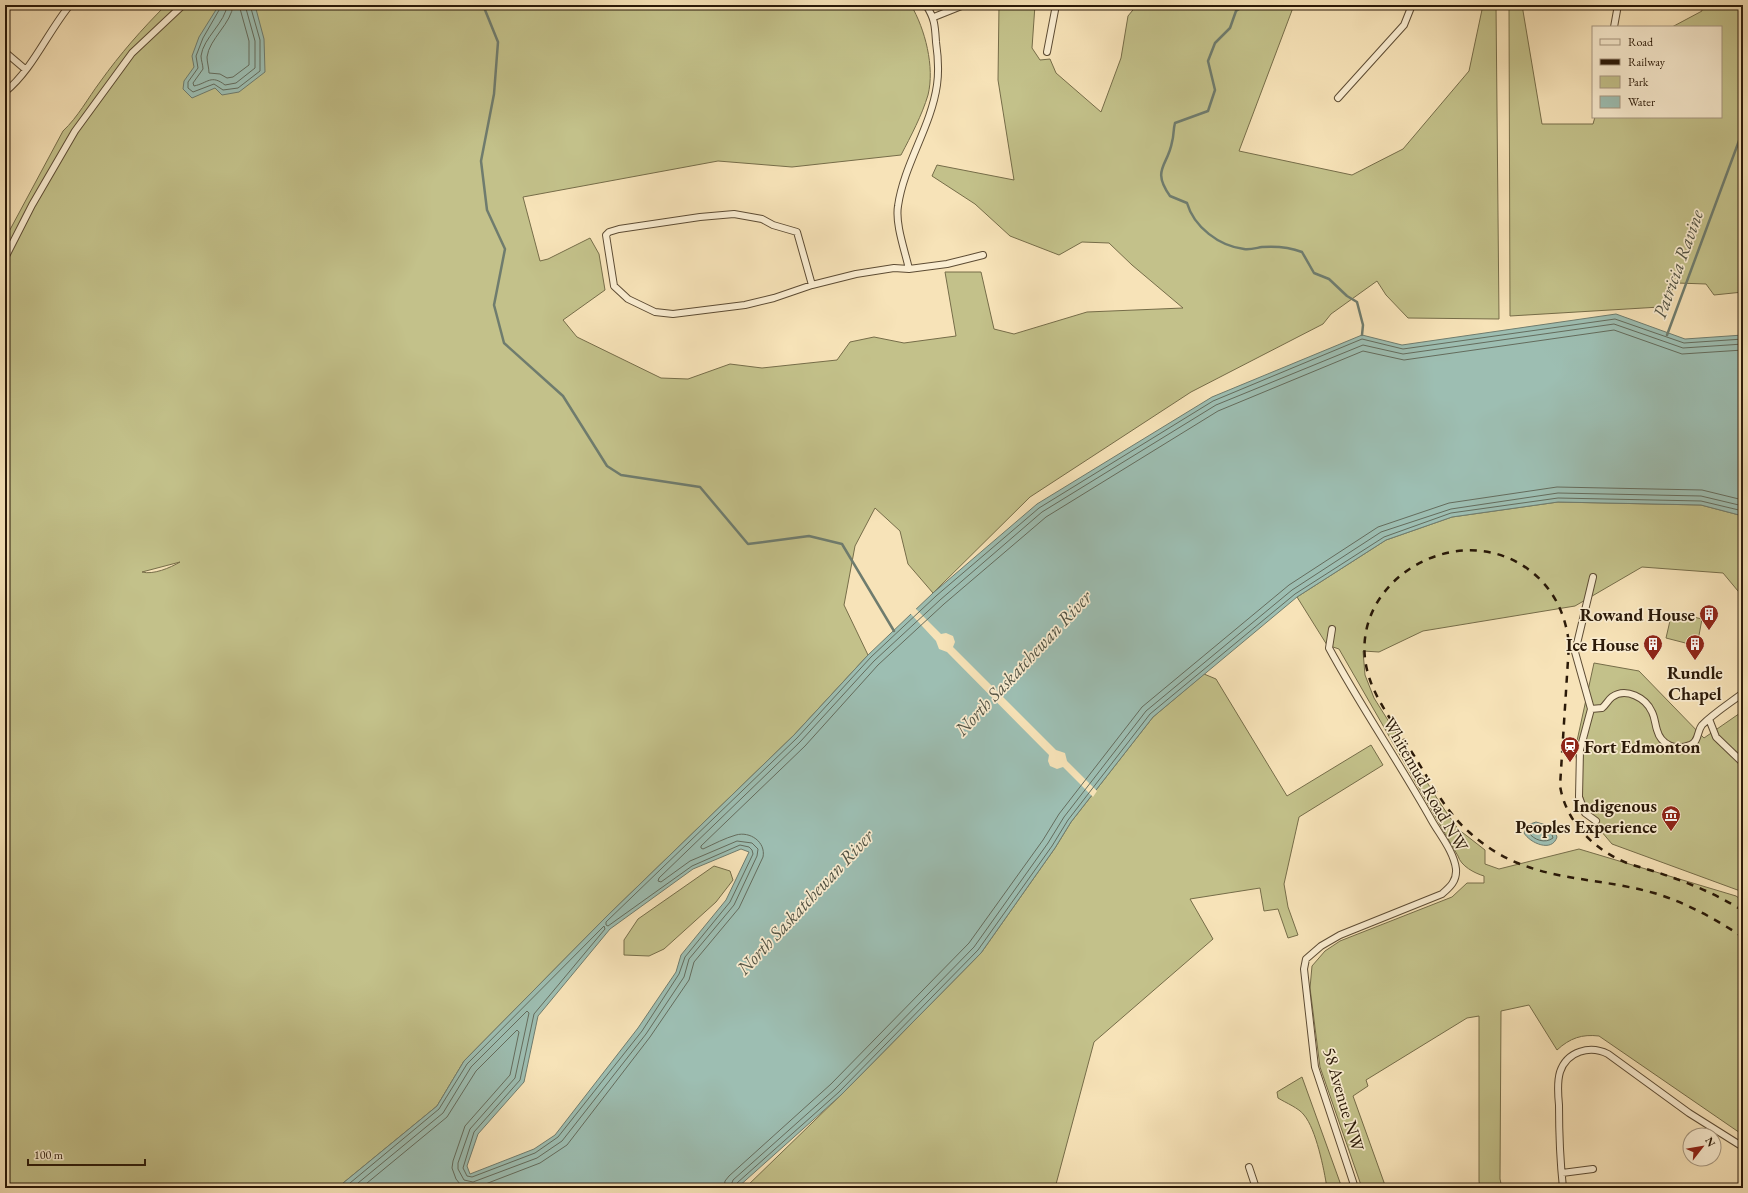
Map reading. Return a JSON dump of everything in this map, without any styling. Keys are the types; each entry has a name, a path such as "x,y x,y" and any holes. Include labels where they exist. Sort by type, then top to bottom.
{"street":[{"path":"5,92 18,81 60,17 70,5"},
{"path":"5,258 32,205 75,131 132,53 182,5"},
{"path":"909,269 900,231 898,207 906,175 929,117 937,85 938,55 934,17 926,5"},
{"path":"934,17 964,5"},
{"path":"1047,52 1056,5"},
{"path":"1338,98 1404,25 1412,5"},
{"path":"1614,26 1618,5"},
{"path":"5,52 25,69"},
{"path":"812,285 797,232 772,225 762,219 734,214 700,217 619,229 609,232 606,235 614,286 628,299 655,312 673,314 745,305 774,298 812,285 856,274 894,268 909,269 947,264 983,255"},
{"path":"1593,577 1575,652 1591,709 1580,750 1579,797 1585,813 1596,821"},
{"name":"Whitemud Road NW","path":"1304,969 1306,959 1321,946 1340,935 1442,894 1452,886 1456,877 1456,868 1453,857 1422,802 1329,648 1332,629"},
{"path":"1591,709 1602,708 1608,700 1621,693 1636,696 1650,708 1662,741 1668,745 1680,748 1691,745 1695,742 1701,727 1743,693"},
{"path":"1709,719 1716,737 1743,763"},
{"name":"58 Avenue NW","path":"1304,969 1315,1067 1355,1188"},
{"path":"1564,1188 1559,1126 1559,1078 1562,1068 1568,1058 1584,1050 1596,1050 1608,1054 1689,1113 1743,1147"},
{"path":"1249,1168 1256,1188"},
{"path":"1562,1173 1593,1170"}],"green space":[{"path":"166,5 911,5 921,25 927,48 930,84 923,110 901,155 792,167 718,161 523,197 540,261 548,259 590,238 599,254 605,290 563,320 577,337 661,378 688,379 730,364 762,368 837,360 850,342 874,337 904,343 956,336 945,272 981,272 994,329 1014,334 1087,312 1183,308 1132,265 1109,243 1082,242 1059,255 1010,236 975,204 932,176 937,165 1014,180 998,80 999,5 1035,5 1032,48 1040,60 1050,59 1056,73 1101,112 1121,58 1128,16 1137,5 1294,5 1239,151 1352,175 1403,149 1469,71 1483,5 1496,5 1499,319 1408,318 1386,295 1377,281 1331,314 1323,324 1191,392 1030,497 933,593 908,564 900,531 875,508 855,546 844,605 868,655 794,735 606,917 464,1061 437,1106 337,1188 5,1188 5,239 63,131 78,114 115,62","holes":["180,562 156,572 142,572"]},
{"path":"1509,5 1522,5 1542,124 1593,124 1595,118 1722,118 1722,26 1674,26 1702,11 1701,5 1743,5 1743,292 1714,295 1706,284 1677,283 1660,307 1510,316"},
{"path":"1558,502 1701,505 1743,516 1743,597 1723,573 1642,567 1575,606 1423,631 1379,652 1363,651 1365,675 1374,698 1440,803 1458,829 1485,850 1485,864 1499,869 1579,849 1736,896 1743,901 1743,1135 1599,1036 1582,1036 1576,1038 1567,1042 1557,1050 1529,1005 1501,1011 1500,1179 1502,1188 1480,1188 1479,1181 1479,1016 1467,1018 1366,1080 1368,1086 1353,1096 1386,1188 1362,1188 1320,1067 1310,988 1312,966 1325,951 1340,941 1452,897 1467,883 1484,883 1484,876 1468,869 1462,863 1339,649 1327,645 1297,597 1386,540 1452,517"},
{"path":"1672,612 1702,619 1697,646 1666,638"},
{"path":"1594,663 1639,671 1704,738 1743,711 1743,892 1612,844 1595,824 1584,805 1575,750"},
{"path":"1204,674 1216,679 1287,796 1371,745 1383,765 1299,817 1284,884 1288,907 1298,935 1288,938 1278,909 1264,911 1260,888 1190,899 1213,939 1094,1042 1055,1188 745,1188 846,1090 981,953 1055,848 1071,822 1153,717"},
{"path":"714,866 730,871 733,880 716,902 664,949 649,956 624,955 624,940 638,919"},
{"path":"1302,1077 1342,1188 1327,1188 1316,1139 1308,1121 1299,1110 1278,1098 1277,1092"}],"water":[{"path":"219,5 253,5 256,9 264,39 265,72 239,92 222,95 215,88 192,98 183,89 184,81 194,67 192,56 199,37"},
{"name":"North Saskatchewan River","path":"1616,314 1685,339 1743,335 1743,516 1701,505 1558,502 1452,517 1386,540 1297,597 1153,717 1071,822 1055,848 981,953 841,1095 737,1188 337,1188 437,1106 464,1061 606,917 794,735 868,655 933,593 1037,504 1212,397 1362,335 1402,345","holes":["741,849 749,852 726,900 681,955 676,972 638,1028 555,1135 534,1149 470,1174 467,1166 478,1134 524,1082 538,1016 610,929 693,869"]},
{"path":"1536,822 1553,827 1557,837 1551,845 1541,845 1536,843 1524,833 1527,825"}],"pier":[{"path":"915,608 941,634 946,633 953,636 955,642 953,647 1056,750 1065,753 1067,761 1097,791 1093,797 1063,767 1057,769 1050,766 1048,761 1049,755 947,652 939,649 936,641 910,613"}],"waterway":[{"path":"483,5 498,42 494,94 481,161 487,210 505,249 494,305 504,343 563,396 607,466 621,475 700,487 748,544 809,536 842,544 894,631"},
{"path":"1245,5 1236,11 1230,28 1215,43 1208,61 1215,90 1208,111 1175,123 1173,140 1161,173 1164,187 1170,196 1187,203 1195,220 1209,234 1226,244 1244,249 1277,247 1302,252 1314,273 1329,279 1347,296 1357,302 1363,325 1362,335"},
{"name":"Patricia Ravine","path":"1667,335 1743,130"}],"railway":[{"path":"1743,911 1725,900 1697,887 1663,874 1627,863 1603,851 1583,833 1575,823 1563,799 1560,786 1569,644 1562,614 1553,596 1541,580 1533,573 1503,556 1471,550 1440,555 1411,568 1387,588 1371,615 1364,646 1370,680 1379,700 1440,797 1453,816 1469,832 1491,849 1513,861 1558,875 1629,887 1654,893 1700,912 1743,937"}],"place":[{"name":"Rowand House","path":"1709,631"},
{"name":"Ice House","path":"1653,661"},
{"name":"Rundle Chapel","path":"1695,661"},
{"name":"Fort Edmonton","path":"1570,763"},
{"name":"Indigenous Peoples Experience","path":"1671,832"}]}
